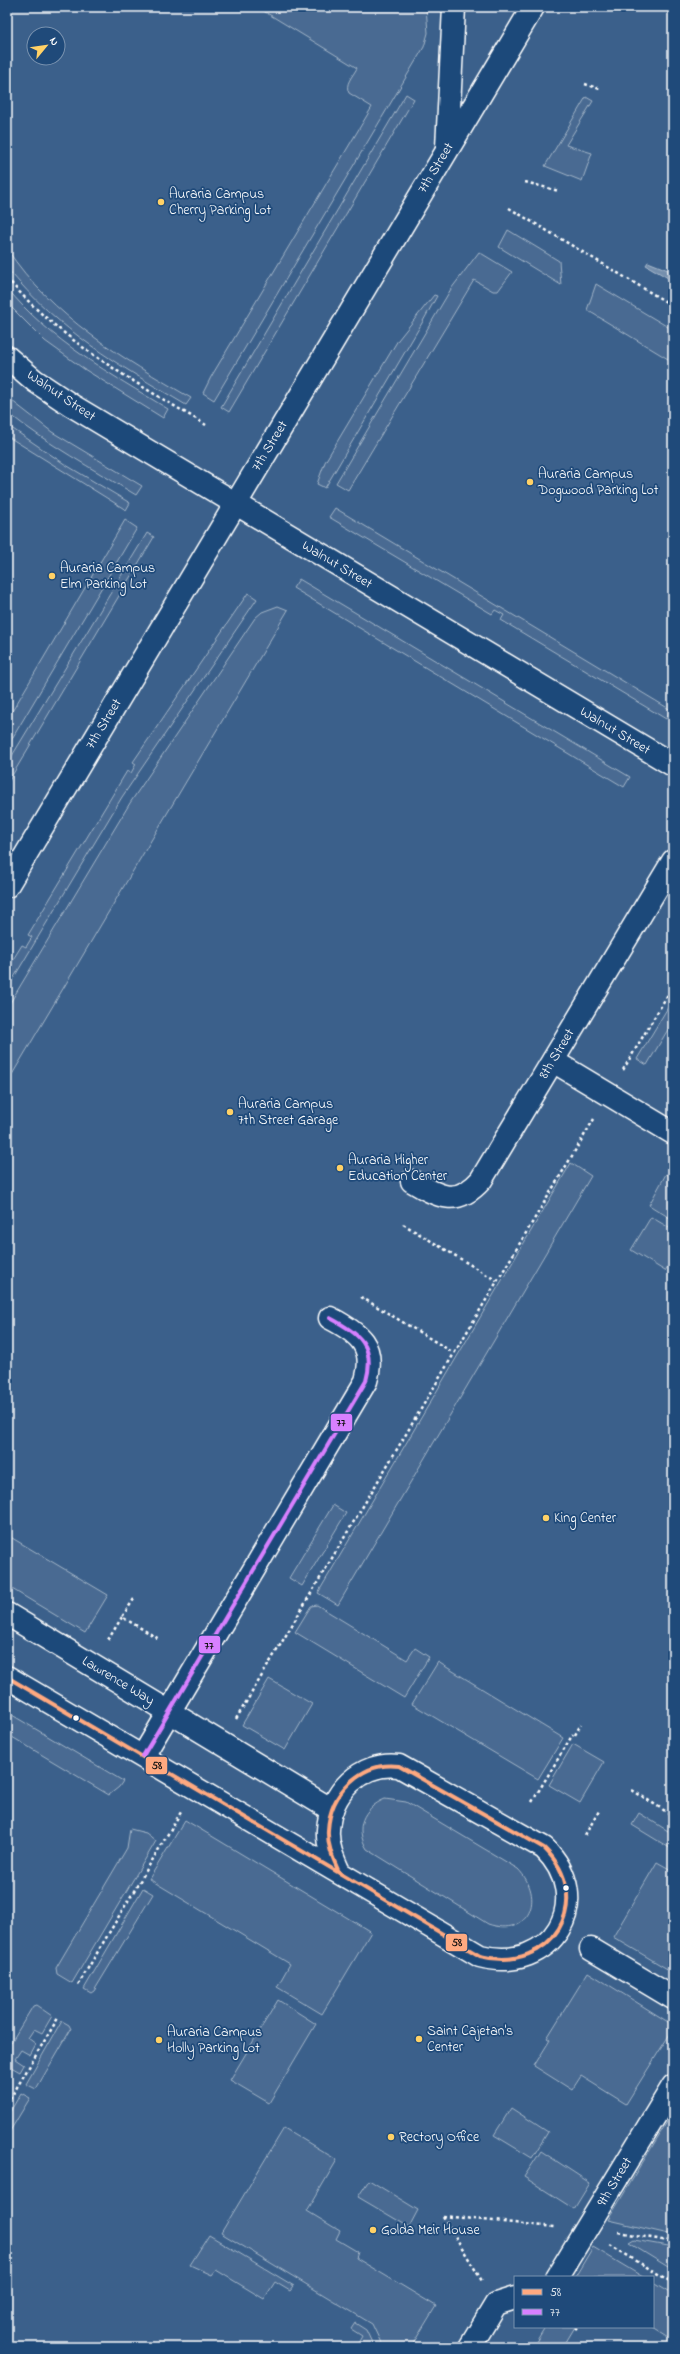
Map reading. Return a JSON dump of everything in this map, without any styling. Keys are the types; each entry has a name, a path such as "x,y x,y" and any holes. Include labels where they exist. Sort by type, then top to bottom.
{"street":[{"path":"447,150 454,7"},
{"name":"7th Street","path":"7,886 533,7"},
{"name":"Walnut Street","path":"7,357 35,381 71,406 673,765"},
{"name":"8th Street","path":"412,1181 430,1192 446,1197 465,1194 474,1188 481,1180 673,861"},
{"path":"553,1061 673,1133"},
{"path":"143,1756 366,1381 369,1358 361,1339 351,1330 330,1318"},
{"name":"Lawrence Way","path":"7,1614 332,1810"},
{"path":"7,1676 480,1956 495,1960 518,1959 536,1952 553,1937 563,1920 567,1899 566,1884 561,1870 554,1858 544,1848 399,1766 385,1764 368,1770 352,1780 340,1794 332,1810 328,1830 329,1842 339,1872"},
{"path":"591,1949 673,1998"},
{"name":"9th Street","path":"558,2276 673,2086"},
{"path":"470,2347 505,2301"}],"path":[{"path":"586,84 600,89"},
{"path":"525,182 560,191"},
{"path":"509,208 673,306"},
{"path":"7,278 51,324 93,356 206,425"},
{"path":"232,1725 673,986"},
{"path":"403,1224 497,1281"},
{"path":"361,1297 454,1353"},
{"path":"107,1641 134,1599"},
{"path":"122,1617 159,1639"},
{"path":"532,1802 581,1724"},
{"path":"632,1790 673,1816"},
{"path":"78,1986 182,1810"},
{"path":"585,1835 599,1811"},
{"path":"7,2104 58,2018"},
{"path":"505,2301 443,2216 586,2230 627,2232 673,2242"},
{"path":"586,2230 673,2283"}],"shaded area":[{"name":"Auraria Higher Education Center","path":"7,7 673,7 673,2347 7,2347"},
{"path":"257,7 426,7 428,33 424,47 214,400 203,393 211,377 372,107 349,93 348,83 357,68"},
{"path":"406,94 414,99 229,412 221,407"},
{"path":"586,97 593,101 566,145 592,153 582,181 545,166"},
{"path":"508,230 559,261 561,285 499,247"},
{"path":"7,249 25,273 45,295 67,315 114,351 191,398 186,405 113,361 69,329 48,311 27,291 7,268"},
{"path":"479,252 512,272 498,291 493,291 474,280 348,490 336,483 451,289"},
{"path":"648,262 673,272 673,281 646,265"},
{"path":"596,284 673,330 673,362 587,310"},
{"path":"7,288 24,307 62,340 103,369 168,409 163,418 84,369 45,341 7,303"},
{"path":"434,295 437,296 422,323 325,488 317,484 325,462 398,340"},
{"path":"7,397 52,432 142,486 136,495 70,456 22,424 7,412"},
{"path":"7,425 66,465 130,503 126,510 7,436"},
{"path":"335,508 671,710 666,719 501,620 504,615 495,610 492,614 329,517"},
{"path":"125,520 137,528 7,747 7,720"},
{"path":"147,533 154,537 7,784 7,764"},
{"path":"299,579 630,777 624,787 293,588"},
{"path":"248,593 257,599 122,797 7,989 7,969 22,945 26,947 32,937 28,935 127,771 131,773 136,764 133,762"},
{"path":"278,606 288,610 7,1083 7,1008 130,803 255,618 262,612"},
{"path":"673,999 673,1021 647,1065 637,1059"},
{"path":"571,1163 591,1176 338,1605 318,1593"},
{"path":"666,1174 673,1177 673,1220 649,1205"},
{"path":"651,1217 673,1230 673,1258 665,1271 631,1250"},
{"path":"333,1505 346,1513 302,1586 289,1578"},
{"path":"7,1535 108,1595 85,1633 7,1586"},
{"path":"317,1605 407,1660 415,1648 429,1657 404,1698 295,1632 311,1606"},
{"path":"438,1662 563,1738 538,1779 412,1704"},
{"path":"269,1679 312,1704 285,1750 242,1725"},
{"path":"7,1712 123,1781 119,1787 109,1795 7,1734"},
{"path":"573,1744 604,1762 580,1803 549,1785"},
{"path":"385,1799 406,1802 518,1869 526,1880 531,1892 532,1903 529,1913 523,1920 514,1925 502,1927 488,1924 367,1849 361,1834 363,1820 366,1813 371,1808"},
{"path":"639,1813 673,1834 673,1850 632,1825"},
{"path":"185,1820 371,1932 322,2014 277,1987 290,1964 149,1879"},
{"path":"130,1829 146,1833 156,1841 72,1983 57,1974 56,1968 127,1848"},
{"path":"657,1862 673,1871 673,1963 669,1970 613,1937"},
{"path":"143,1888 153,1894 94,1991 91,1993 84,1989"},
{"path":"588,1972 673,2025 673,2029 626,2104 581,2076 572,2090 534,2066 550,2040 547,2038"},
{"path":"278,2000 316,2024 269,2103 230,2080"},
{"path":"36,2005 52,2016 42,2033 34,2029 28,2038 36,2044 30,2055 21,2050 15,2059 24,2065 20,2072 11,2067 8,2072 7,2049 33,2006"},
{"path":"62,2021 69,2025 71,2029 36,2089 26,2084"},
{"path":"21,2093 30,2098 7,2136 7,2117"},
{"path":"511,2108 548,2132 532,2158 494,2135"},
{"path":"673,2112 673,2235 608,2220"},
{"path":"284,2128 337,2160 307,2211 340,2231 336,2239 358,2252 356,2258 436,2306 411,2347 383,2347 372,2324 221,2233"},
{"path":"541,2151 590,2183 574,2209 524,2177"},
{"path":"369,2180 418,2210 409,2227 358,2197"},
{"path":"209,2235 294,2286 290,2291 275,2282 264,2299 216,2270 212,2275 190,2265"},
{"path":"634,2240 673,2247 673,2270 629,2243"},
{"path":"593,2247 641,2276 576,2276"},
{"path":"654,2284 673,2295 673,2340 654,2328"},
{"path":"355,2323 366,2330 374,2347 356,2347 362,2336 351,2329"},
{"path":"544,2328 574,2328 563,2347 533,2347"}],"transit line":[{"name":"77","path":"143,1756 366,1381 369,1369 369,1358 363,1342 349,1329 330,1318"},
{"name":"58","path":"7,1677 480,1956 506,1959 528,1954 546,1944 559,1929 566,1910 566,1889 559,1868 544,1848 399,1766 385,1766 360,1774 341,1792 330,1816 328,1830 328,1841 339,1872"}],"place":[{"name":"Auraria Campus Cherry Parking Lot","path":"161,202"},
{"name":"Auraria Campus Dogwood Parking Lot","path":"530,482"},
{"name":"Auraria Campus Elm Parking Lot","path":"52,576"},
{"name":"Auraria Campus 7th Street Garage","path":"230,1112"},
{"name":"Auraria Higher Education Center","path":"340,1168"},
{"name":"King Center","path":"546,1518"},
{"name":"Saint Cajetan's Center","path":"419,2039"},
{"name":"Auraria Campus Holly Parking Lot","path":"159,2040"},
{"name":"Rectory Office","path":"391,2137"},
{"name":"Golda Meir House","path":"373,2230"}]}
